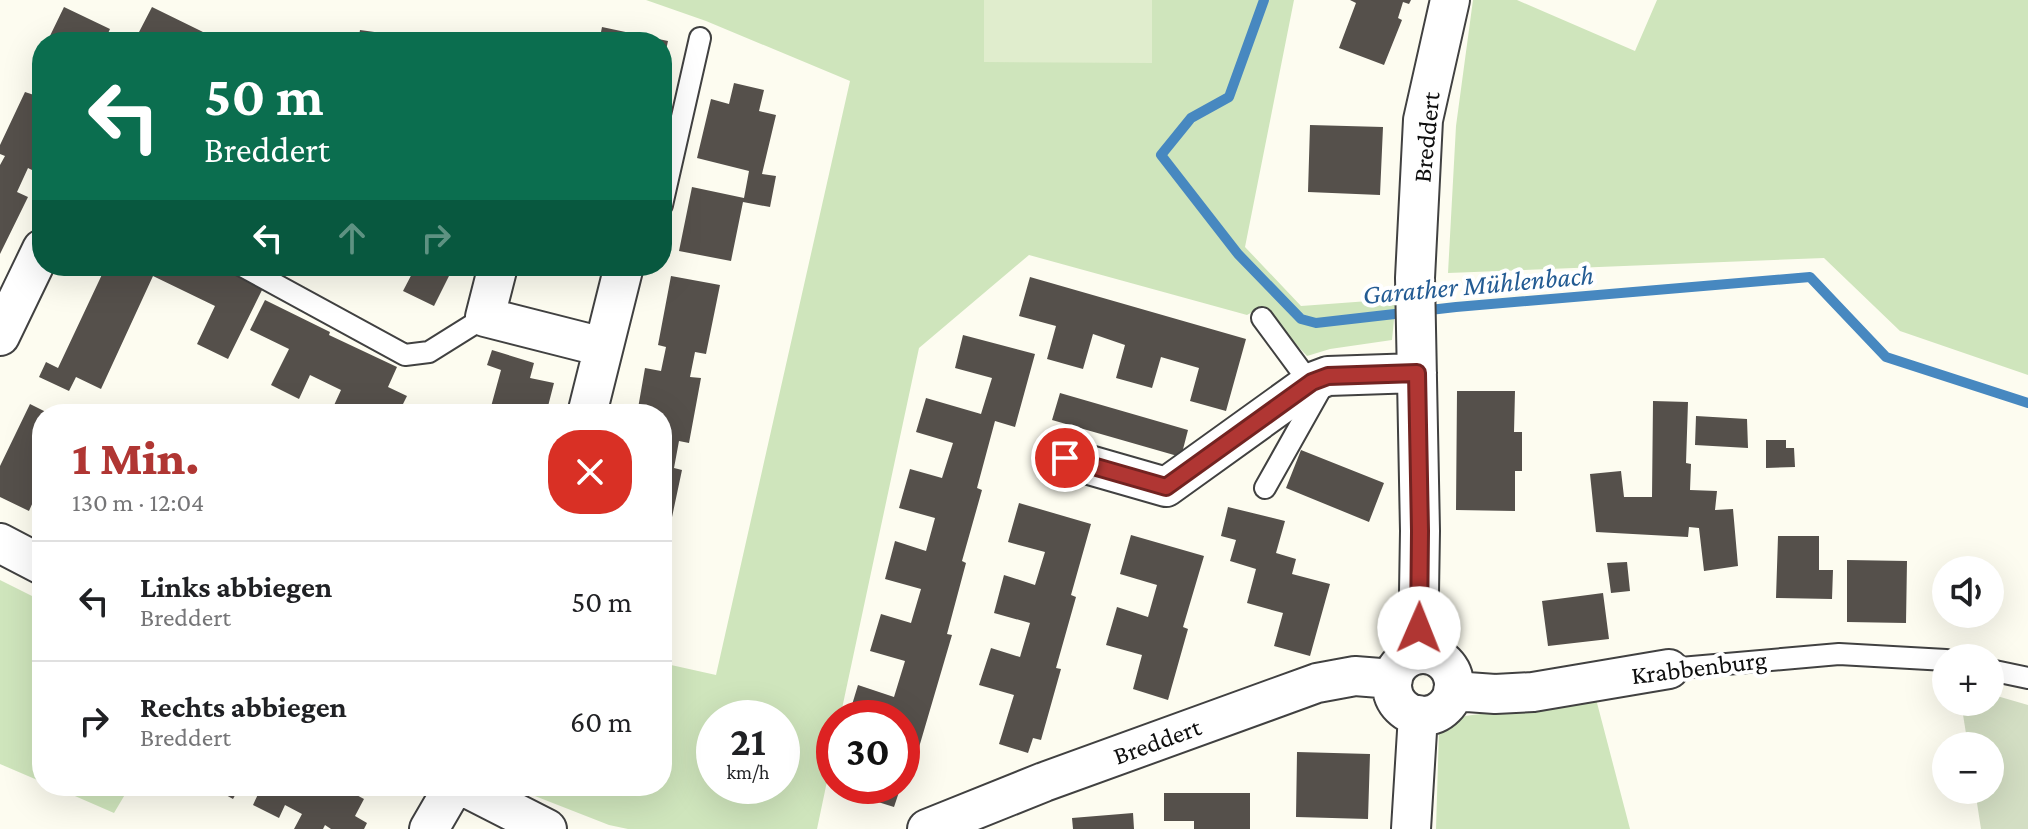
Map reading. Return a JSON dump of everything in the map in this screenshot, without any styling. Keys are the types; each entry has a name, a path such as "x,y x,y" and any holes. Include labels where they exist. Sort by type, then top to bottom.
{"street":[{"name":"Breddert","path":"1418,715 1402,707 1392,689 1406,666 1420,531 1415,278 1423,120 1450,0"},
{"path":"0,336 32,270"},
{"path":"495,276 485,317 603,347"},
{"path":"589,404 621,276"},
{"path":"1065,458 1166,487 1319,380 1417,373"},
{"path":"0,543 32,560"},
{"name":"Breddert","path":"927,829 1044,782 1317,683 1406,666 1429,654 1447,664 1452,673 1453,691"},
{"name":"Krabbenburg","path":"1453,691 1495,694 1533,692 1669,669"},
{"path":"1411,829 1418,715 1431,715 1441,710 1453,691"},
{"path":"429,829 448,796"},
{"path":"483,796 547,829"}],"lane":[{"path":"672,161 700,38"},
{"path":"260,276 405,355 429,352 485,317"},
{"path":"1262,318 1319,380 1265,488"},
{"name":"Krabbenburg","path":"1669,669 1839,654 1932,659"},
{"path":"2004,673 2028,678"}],"green space":[{"path":"646,0 1294,0 1245,247 1301,306 1396,299 1392,340 1330,349 1307,356 1261,307 1247,315 1029,255 919,348 844,700 816,700 816,804 822,804 817,829 628,829 609,825 535,796 672,796 672,665 716,675 850,81 706,21"},
{"path":"984,0 1152,0 1152,63 984,62"},
{"path":"1473,0 1517,0 1635,51 1657,0 2028,0 2028,375 1900,331 1824,258 1448,273 1456,126"},
{"path":"0,580 32,596 32,778 0,764"},
{"path":"2004,698 2028,705 2028,829 1981,829 1977,804 2004,804 2004,732 1966,732 1963,716 2004,716"},
{"path":"1596,699 1630,829 1436,829 1439,730 1465,716"},
{"path":"75,796 124,796 114,813"}],"building":[{"path":"1350,0 1411,0 1409,4 1403,2 1398,18 1402,20 1384,65 1339,48 1356,3"},
{"path":"64,7 110,29 109,32 52,32"},
{"path":"152,7 202,32 139,32"},
{"path":"602,27 626,32 601,32"},
{"path":"734,83 764,90 759,111 776,115 762,174 776,176 770,207 743,202 731,261 679,251 692,187 744,198 749,171 697,158 711,99 729,104"},
{"path":"25,92 32,94 32,170 28,168 17,192 28,197 0,254 0,165 5,156 0,154 0,145"},
{"path":"1310,125 1383,127 1380,195 1308,192"},
{"path":"101,276 153,276 101,389 76,377 69,391 39,377 46,362 58,368"},
{"path":"153,276 238,276 263,288 228,359 197,344 215,306"},
{"path":"411,276 449,276 434,306 403,291"},
{"path":"671,276 720,285 706,354 695,352 690,377 701,378 689,443 679,441 674,468 682,470 672,517 672,404 639,404 645,368 661,371 666,347 658,345"},
{"path":"1030,277 1246,339 1226,411 1190,401 1199,368 1161,357 1152,388 1116,378 1125,345 1093,334 1083,369 1047,359 1056,326 1019,316"},
{"path":"265,300 397,367 388,387 407,396 403,404 335,404 341,390 310,375 299,399 271,385 289,349 250,330"},
{"path":"963,335 1035,354 1015,427 995,421 977,488 982,490 962,561 966,563 947,634 952,635 920,744 920,700 853,700 858,685 894,697 905,661 870,651 881,614 911,623 921,589 885,579 895,541 926,551 935,518 899,508 910,469 942,478 953,443 916,432 926,398 981,414 992,378 955,368"},
{"path":"492,350 534,363 530,378 554,383 549,404 492,404 501,370 487,365"},
{"path":"1457,391 1515,391 1514,432 1522,432 1522,471 1515,471 1515,511 1456,510"},
{"path":"1060,393 1188,430 1181,457 1052,420"},
{"path":"1653,401 1688,402 1686,463 1691,464 1690,490 1717,491 1715,510 1733,509 1738,566 1704,571 1699,528 1689,527 1688,537 1596,532 1590,474 1621,471 1624,497 1652,497"},
{"path":"32,405 32,504 29,511 0,497 0,466"},
{"path":"1696,416 1747,419 1748,448 1695,445"},
{"path":"1766,440 1786,440 1786,448 1794,448 1795,467 1766,468"},
{"path":"1301,450 1384,483 1369,522 1286,488"},
{"path":"1019,503 1091,524 1071,595 1076,597 1056,668 1061,669 1041,740 1033,738 1028,753 999,744 1014,695 979,685 991,648 1020,657 1030,623 994,613 1004,575 1035,585 1045,552 1008,542"},
{"path":"1228,507 1285,521 1276,553 1296,559 1292,574 1330,584 1310,656 1274,646 1283,613 1247,603 1256,569 1230,561 1236,540 1221,536"},
{"path":"1131,535 1204,556 1183,627 1188,629 1168,700 1133,689 1142,655 1106,645 1117,607 1148,617 1157,585 1120,574"},
{"path":"1778,536 1819,536 1819,570 1833,570 1832,599 1776,598"},
{"path":"1847,560 1907,561 1906,623 1847,622"},
{"path":"1627,562 1630,591 1611,593 1607,563"},
{"path":"1603,593 1609,639 1548,646 1542,601"},
{"path":"1297,752 1370,754 1368,819 1296,817"},
{"path":"1164,793 1250,793 1250,829 1194,829 1194,821 1164,821"},
{"path":"257,796 358,796 364,799 355,816 367,823 364,829 331,829 325,825 323,829 294,829 302,814 285,805 279,818 253,805"},
{"path":"1133,813 1134,829 1073,829 1072,818"}],"waterway":[{"name":"Garather Mühlenbach","path":"1264,0 1229,97 1191,118 1161,155 1238,254 1301,319 1316,323 1456,307 1810,277 1886,357 2028,403"}],"route":[{"path":"1065,458 1166,487 1312,382 1328,376 1417,373 1419,628"}]}
